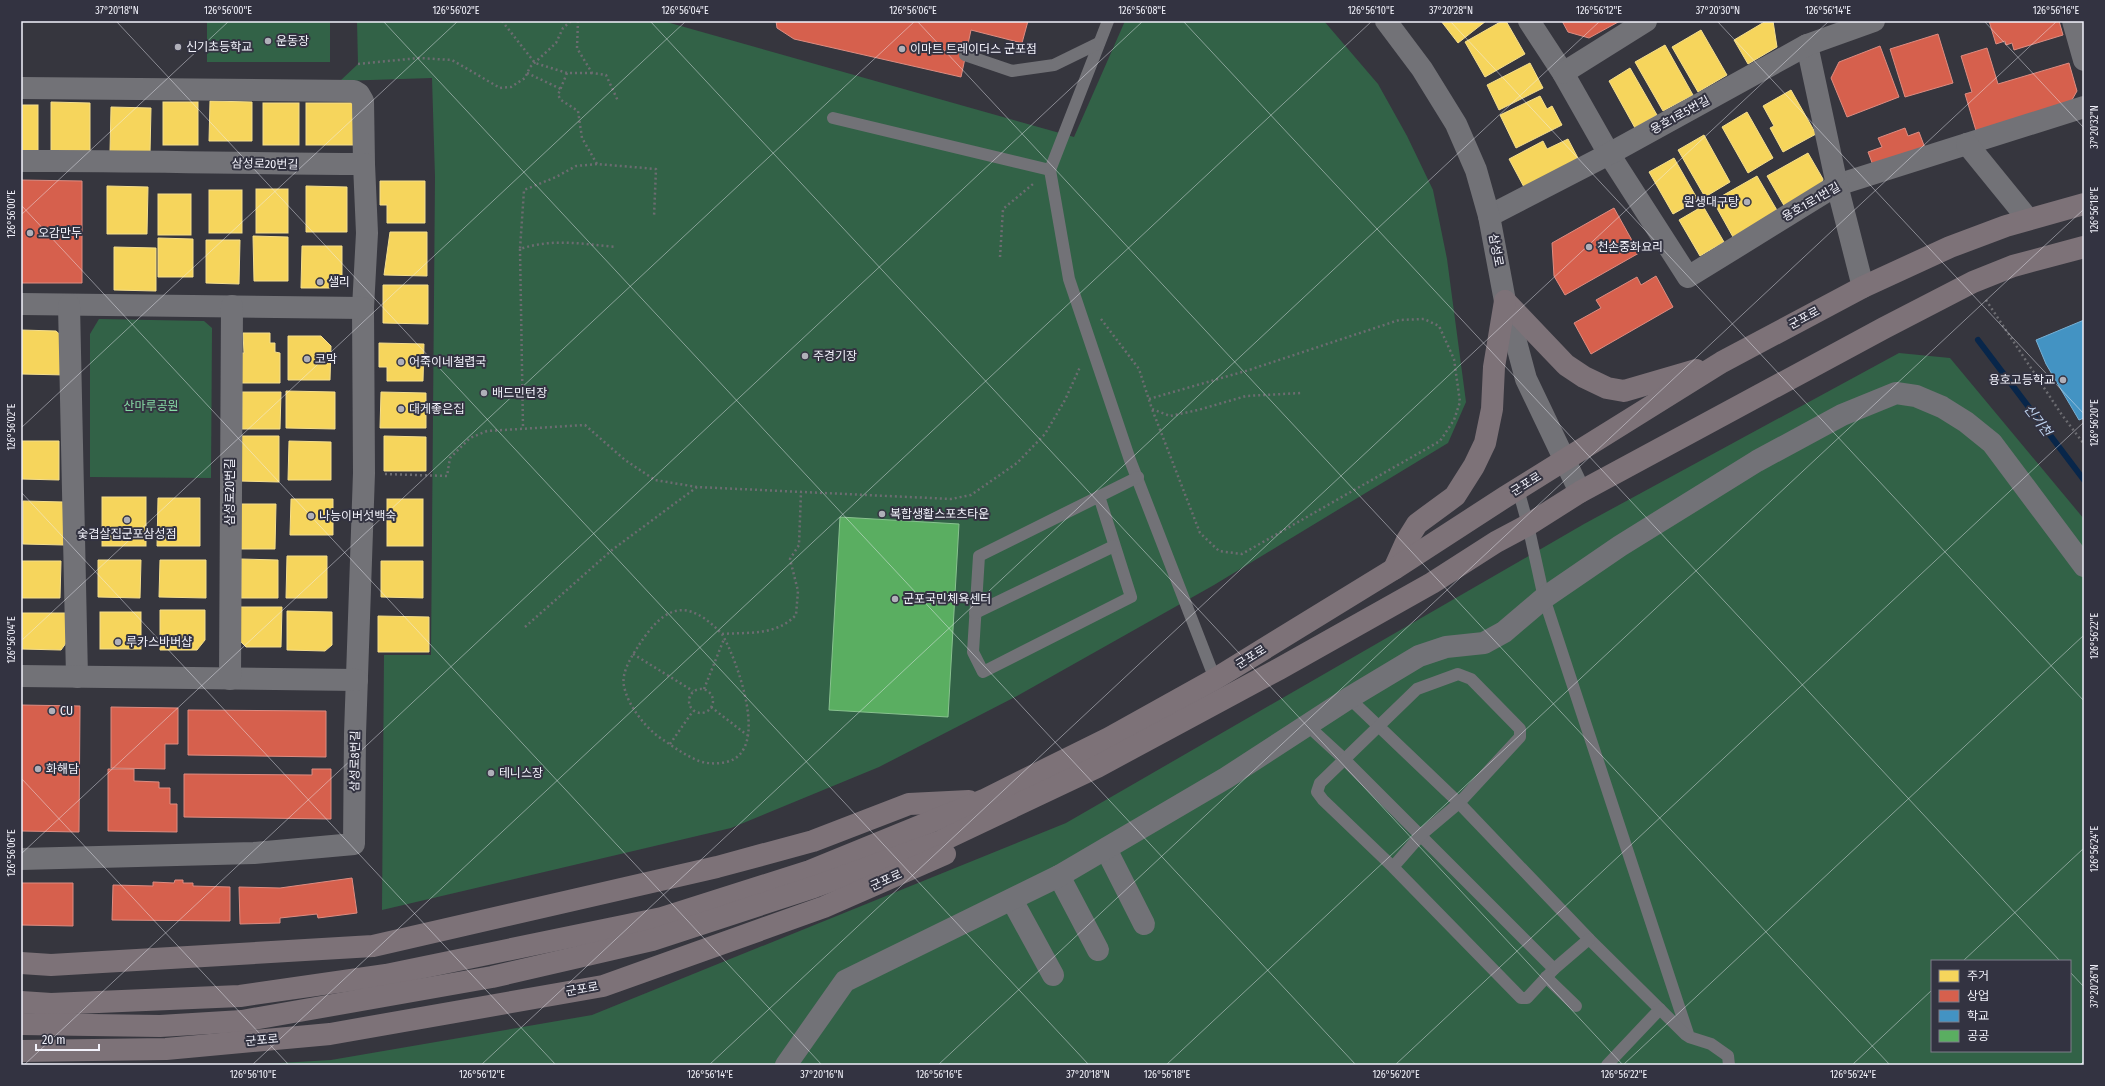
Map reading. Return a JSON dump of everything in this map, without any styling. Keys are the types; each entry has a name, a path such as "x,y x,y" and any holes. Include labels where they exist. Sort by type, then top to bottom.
{"main road":[{"name":"군포로","path":"21,1002 51,1004 240,996 386,975 592,934 662,918 810,871 984,800 1109,738 1216,679 1394,569 1518,489 1722,362 1864,287 1950,247 2028,219 2084,204"},
{"name":"군포로","path":"21,1024 175,1025 242,1020 492,977 652,940 814,887 941,841 1098,767 1279,669 1432,582 1580,492 1752,398 1974,282 2012,266 2084,247"},
{"path":"1505,300 1566,365 1584,377 1607,388 1624,391 1722,362"},
{"path":"1394,569 1407,540 1417,524 1455,496 1474,466 1485,443 1492,409 1494,367 1505,300"},
{"path":"1279,669 1283,657 1289,648 1368,598 1371,593 1365,586"},
{"name":"군포로","path":"21,1051 166,1049 330,1034 603,986 824,907 937,857 1059,800 1098,767"},
{"name":"군포로","path":"21,964 51,965 373,946 721,866 813,841 909,804 984,800"}],"street":[{"name":"삼성로","path":"1386,21 1422,70 1456,124 1476,170 1489,216 1505,300 1526,379 1580,492"},
{"path":"1529,21 1563,73 1609,154"},
{"path":"1563,73 1646,21"},
{"name":"용호1로5번길","path":"1489,216 1609,154 1807,45 1874,21"},
{"path":"2073,21 2084,60"},
{"path":"1807,45 1836,185 1864,287"},
{"path":"21,88 354,91 360,94 363,101 367,233 363,308 364,473 357,680 21,676"},
{"name":"용호1로1번길","path":"1609,154 1688,277 1836,185 2084,107"},
{"path":"1967,144 2028,219"},
{"name":"삼성로20번길","path":"21,161 116,160 270,164 364,164"},
{"path":"21,304 363,308"},
{"path":"68,305 77,677"},
{"name":"삼성로20번길","path":"230,679 232,306"},
{"path":"786,1065 845,981 1012,900 1106,849 1226,778 1349,698 1419,656 1430,651 1446,647 1484,643 1504,632 1544,598 1620,546 1757,462 1842,414 1896,393 1916,396 1942,407 1966,422 1992,443 2084,566"},
{"name":"삼성로8번길","path":"21,859 254,853 354,844 357,680"},
{"path":"1106,849 1144,924"},
{"path":"1058,876 1098,950"},
{"path":"1012,900 1053,975"}],"lane":[{"path":"1108,21 1050,170 1070,279 1138,477 1216,679"},
{"path":"965,55 1012,71 1054,66 1099,44"},
{"path":"833,118 1050,170"},
{"path":"1099,496 1131,597 983,672 973,652 979,556 1099,496 1138,477"},
{"path":"1518,489 1528,525 1544,598 1688,1037"},
{"path":"975,613 1114,546"},
{"path":"1393,867 1421,835 1459,802 1520,737 1520,729 1471,678 1458,674 1417,689 1320,783 1317,792 1323,800 1393,867 1520,998 1527,998 1550,973 1589,939"},
{"path":"1349,698 1459,802 1589,939 1688,1037 1711,1044 1728,1056 1729,1065"},
{"path":"1307,725 1344,759 1421,835 1550,973 1576,1006"},
{"path":"1607,1065 1660,1009"}],"path":[{"path":"502,21 534,63 567,73 592,73 606,75 618,101"},
{"path":"358,64 419,58 452,60 500,88 511,87 525,78 534,63 556,43 563,28 571,21"},
{"path":"578,21 577,48 592,73"},
{"path":"527,73 561,89"},
{"path":"567,73 558,94 561,100 578,111 582,138 596,164"},
{"path":"524,428 520,249 524,190 556,177 576,166 596,164 656,169 654,217"},
{"path":"1000,257 1003,209 1050,170"},
{"path":"520,249 538,243 564,242 616,247"},
{"path":"1974,282 2062,415 2084,444"},
{"path":"1099,316 1139,368 1152,409 1200,533 1219,551 1242,554 1440,441 1454,420 1460,402 1454,360 1439,326 1424,319 1399,320 1249,370 1149,399"},
{"path":"364,473 447,476 450,458 470,438 487,431 585,424 625,460 655,480 697,487 951,499 971,495 1017,463 1045,434 1081,369 1080,361"},
{"path":"1152,409 1170,416 1198,410 1246,396 1301,393"},
{"path":"525,627 612,550 697,487"},
{"path":"722,634 773,630 786,625 796,615 798,591 790,559 799,545 801,492"},
{"path":"676,610 683,610 700,616 712,624 724,638 734,658 743,682 747,708 747,735 743,749 738,756 730,761 721,763 700,761 660,738 648,725 628,697 624,686 625,673 633,654 652,626 667,614 676,610"},
{"path":"704,689 724,638"},
{"path":"633,654 693,691 704,689 711,694 711,707 703,713 693,711 688,702 693,691"},
{"path":"711,707 747,735"},
{"path":"670,744 693,711"}],"green space":[{"name":"운동장","path":"207,21 330,21 330,62 207,62"},
{"name":"복합생활스포츠타운","path":"357,21 663,21 1074,137 1125,21 1324,21 1378,84 1407,136 1433,190 1447,259 1466,402 1448,443 1214,585 1017,696 879,767 731,828 382,910 384,655 431,655 435,177 432,78 340,81 358,64"},
{"name":"산마루공원","path":"99,319 204,321 212,328 211,478 90,477 90,334"},
{"path":"1899,353 1950,358 2084,519 2084,1065 243,1065 331,1060 592,1015 1066,823 1584,524"}],"building: 주거":[{"path":"1441,21 1486,21 1458,43"},
{"path":"1502,21 1506,21 1525,54 1485,77 1465,42"},
{"path":"1766,21 1773,21 1777,47 1748,64 1734,40"},
{"path":"1701,30 1727,75 1698,92 1672,47"},
{"path":"1665,45 1693,95 1663,111 1635,62"},
{"path":"1530,63 1543,88 1499,110 1487,85"},
{"path":"1630,68 1657,115 1635,128 1609,81"},
{"path":"1791,90 1816,134 1783,152 1770,128 1774,126 1763,106"},
{"path":"1540,96 1547,109 1552,106 1562,125 1516,148 1500,115"},
{"path":"210,101 252,102 252,141 209,141"},
{"path":"51,102 90,103 90,153 51,153"},
{"path":"163,102 198,102 198,145 163,145"},
{"path":"263,103 299,103 299,145 263,145"},
{"path":"306,103 355,103 355,145 306,145"},
{"path":"21,105 38,105 38,151 21,151"},
{"path":"111,107 151,108 150,153 110,152"},
{"path":"1747,112 1773,158 1748,173 1722,127"},
{"path":"1704,135 1730,182 1705,197 1678,150"},
{"path":"1568,139 1579,160 1525,189 1509,159 1543,141 1547,149"},
{"path":"1808,153 1823,179 1821,189 1786,209 1767,176"},
{"path":"1674,158 1698,200 1673,214 1649,172"},
{"path":"1757,176 1778,212 1733,237 1713,201"},
{"path":"380,181 425,181 425,223 387,223 387,205 380,205"},
{"path":"107,186 148,187 147,234 107,234"},
{"path":"306,186 347,187 347,232 306,232"},
{"path":"256,189 288,189 288,233 256,233"},
{"path":"209,190 242,190 242,233 209,233"},
{"path":"158,194 191,194 191,235 158,235"},
{"path":"1703,206 1724,242 1700,256 1679,220"},
{"path":"390,232 427,232 427,276 384,275"},
{"path":"253,236 288,237 288,281 254,281"},
{"path":"158,238 193,239 193,277 158,277"},
{"path":"206,240 240,240 239,284 206,283"},
{"path":"302,246 342,246 342,279 334,288 301,288"},
{"path":"114,247 156,248 156,291 114,290"},
{"path":"383,285 428,285 428,324 383,323"},
{"path":"21,330 56,331 66,340 66,375 21,374"},
{"path":"243,333 270,333 270,343 275,343 275,352 280,353 280,383 234,383 235,353 244,353"},
{"path":"288,336 321,336 331,346 330,380 288,380"},
{"path":"379,343 424,344 423,381 387,381 387,367 379,367"},
{"path":"286,391 335,392 335,429 286,428"},
{"path":"242,392 281,392 280,429 242,429"},
{"path":"381,392 426,393 426,428 380,428"},
{"path":"239,436 279,436 279,482 239,481"},
{"path":"384,436 426,437 426,471 384,471"},
{"path":"21,441 59,441 59,480 21,479"},
{"path":"289,441 331,442 331,480 288,480"},
{"path":"102,497 146,497 146,546 102,546"},
{"path":"158,498 200,498 200,546 157,546"},
{"path":"291,499 333,499 333,535 290,535"},
{"path":"387,499 423,499 423,546 387,546"},
{"path":"23,501 64,502 64,545 23,544"},
{"path":"240,504 276,504 275,549 240,549"},
{"path":"287,556 327,556 327,598 286,598"},
{"path":"241,559 278,560 278,598 241,598"},
{"path":"98,560 141,560 140,598 98,597"},
{"path":"160,560 206,560 206,598 159,597"},
{"path":"21,561 61,561 60,598 21,598"},
{"path":"381,561 423,561 423,598 381,597"},
{"path":"238,607 282,607 281,647 246,647 238,639"},
{"path":"160,610 205,610 205,640 197,650 160,650"},
{"path":"287,611 332,612 332,645 325,651 287,650"},
{"path":"100,612 141,612 141,649 100,649"},
{"path":"21,613 69,613 69,639 61,650 21,649"},
{"path":"378,616 429,617 429,652 378,652"}],"building: 상업":[{"name":"이마트 트레이더스 군포점","path":"776,21 1028,21 1022,43 971,30 961,77 794,39 777,28"},
{"path":"1562,21 1620,21 1589,38 1568,32"},
{"path":"1989,21 2059,21 2063,35 2014,50 2012,43 2006,45 2005,41 1996,44"},
{"path":"1938,34 1953,83 1905,97 1890,49"},
{"path":"1880,46 1899,97 1847,117 1831,78 1839,62"},
{"path":"1987,48 1998,84 2069,63 2077,91 2068,107 1977,134 1965,94 1972,92 1961,56"},
{"path":"1905,128 1908,136 1919,132 1925,148 1874,168 1868,152 1882,147 1878,138"},
{"path":"21,180 82,181 82,283 21,283"},
{"path":"1614,208 1639,253 1565,295 1554,276 1552,243"},
{"path":"1656,276 1673,307 1591,354 1574,323 1601,308 1596,300 1637,277 1641,285"},
{"path":"21,705 80,706 79,832 21,831"},
{"path":"111,707 178,708 178,744 165,744 165,769 111,768"},
{"path":"188,710 326,711 326,757 188,755"},
{"path":"108,769 134,769 134,781 159,782 159,788 170,788 170,804 177,804 177,832 108,831"},
{"path":"312,769 331,769 331,819 184,817 184,774 312,775"},
{"path":"352,878 357,913 318,918 317,914 280,918 280,923 240,924 239,887 280,888"},
{"path":"175,880 183,880 183,883 193,883 193,886 230,887 230,921 112,920 113,885 153,886 153,882 174,883"},
{"path":"21,883 73,883 73,926 21,925"}],"building: 학교":[{"name":"용호고등학교","path":"2084,320 2084,418 2079,420 2046,364 2036,340"}],"building: 공공":[{"name":"군포국민체육센터","path":"840,517 959,524 948,717 829,710"}],"waterway":[{"name":"신기천","path":"1978,340 2084,480"}],"place":[{"name":"운동장","path":"268,41"},
{"name":"신기초등학교","path":"178,47"},
{"name":"이마트 트레이더스 군포점","path":"902,49"},
{"name":"원생대구탕","path":"1747,202"},
{"name":"오감만두","path":"30,233"},
{"name":"천손중화요리","path":"1589,247"},
{"name":"샐리","path":"320,282"},
{"name":"주경기장","path":"805,356"},
{"name":"코막","path":"307,359"},
{"name":"어죽이네철렵국","path":"401,362"},
{"name":"용호고등학교","path":"2063,380"},
{"name":"배드민턴장","path":"484,393"},
{"name":"대게좋은집","path":"401,409"},
{"name":"복합생활스포츠타운","path":"882,514"},
{"name":"나능이버섯백숙","path":"311,516"},
{"name":"숯겹살집군포삼성점","path":"127,520"},
{"name":"군포국민체육센터","path":"895,599"},
{"name":"루카스바버샵","path":"118,642"},
{"name":"CU","path":"52,711"},
{"name":"화해담","path":"38,769"},
{"name":"테니스장","path":"491,773"}]}
